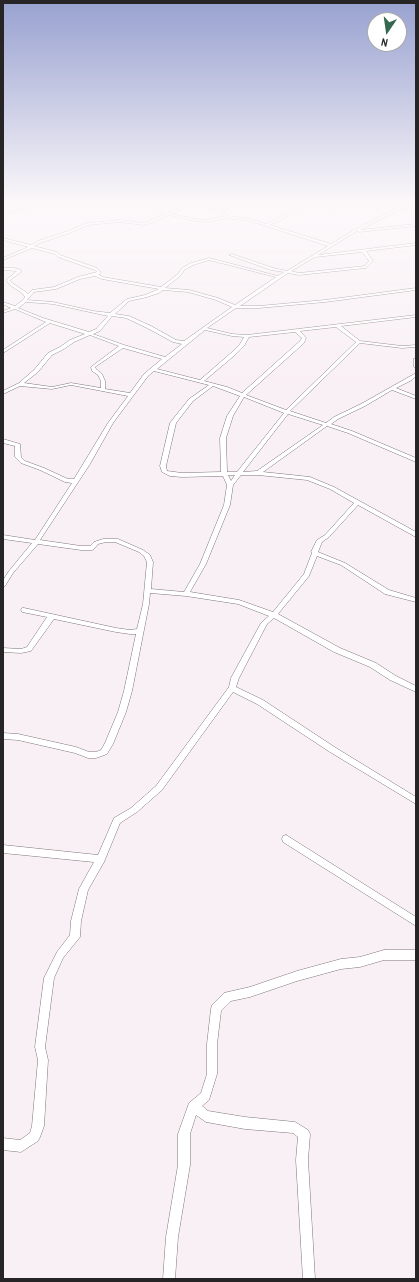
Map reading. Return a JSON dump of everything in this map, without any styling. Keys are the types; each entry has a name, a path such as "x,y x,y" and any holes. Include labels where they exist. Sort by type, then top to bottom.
{"street":[{"path":"84,265 99,272 97,276 109,280 192,292 217,299 235,307 259,307 325,301 416,289"},
{"path":"3,393 36,371 50,354 60,350 72,341 98,330 111,314 130,299 158,292 179,276 183,268 191,265"},
{"path":"235,265 279,277"},
{"path":"262,265 287,273 309,274 366,267 367,265"},
{"path":"3,585 11,572 36,542 76,481 111,423 146,375 204,329 279,277 300,265"},
{"path":"3,269 14,269 20,272 8,280 22,291 26,299"},
{"path":"3,312 15,308 34,291 55,288 79,278 97,274"},
{"path":"26,299 127,317 149,326 175,341 186,343"},
{"path":"3,304 122,346 166,359"},
{"path":"204,329 232,336 247,336 416,316"},
{"path":"3,352 50,321"},
{"path":"338,326 359,342 402,347 416,346"},
{"path":"230,485 224,473 223,438 230,416 243,394 302,342 304,338 297,331"},
{"path":"200,382 233,354 247,336"},
{"path":"186,594 213,542 227,505 230,485 287,412 359,342"},
{"path":"103,390 103,381 100,374 94,370 93,366 122,346"},
{"path":"416,360 416,367"},
{"path":"153,369 212,384 243,394 287,412 329,424 350,432 416,460"},
{"path":"258,473 344,413 363,405 416,374"},
{"path":"18,384 52,388 70,384 131,395"},
{"path":"212,384 191,400 173,423 163,466 166,472 170,474 258,473 308,478 332,488 416,535"},
{"path":"391,388 416,398"},
{"path":"3,441 18,445 18,457 23,462 42,468 67,481 76,481"},
{"path":"3,1144 21,1146 34,1137 36,1132 38,1126 43,1060 40,1047 49,978 60,955 75,937 76,921 84,889 101,859 117,821 134,810 159,788 232,688 235,678 264,623 274,615 307,574 312,565 314,552 319,541 327,536 357,503"},
{"path":"3,537 92,548 96,543 105,540 116,540 141,551 147,555 150,562 140,631 122,712 109,744 104,752 96,755 88,755 76,750 26,739 3,736"},
{"path":"314,552 343,564 387,592 416,600"},
{"path":"147,591 186,594 239,602 274,615 337,650 373,665 393,678 416,689"},
{"path":"24,610 116,630 130,632 140,631"},
{"path":"3,650 21,651 29,649 52,616"},
{"path":"232,688 260,702 333,750 416,801"},
{"path":"286,840 416,922"},
{"path":"3,849 101,859"},
{"path":"169,1279 172,1237 184,1165 184,1134 193,1107 205,1096 212,1074 212,1044 216,1009 228,997 250,992 341,964 360,962 384,955 416,955"},
{"path":"193,1107 206,1116 245,1123 295,1128 304,1134 302,1160 309,1279"}]}
